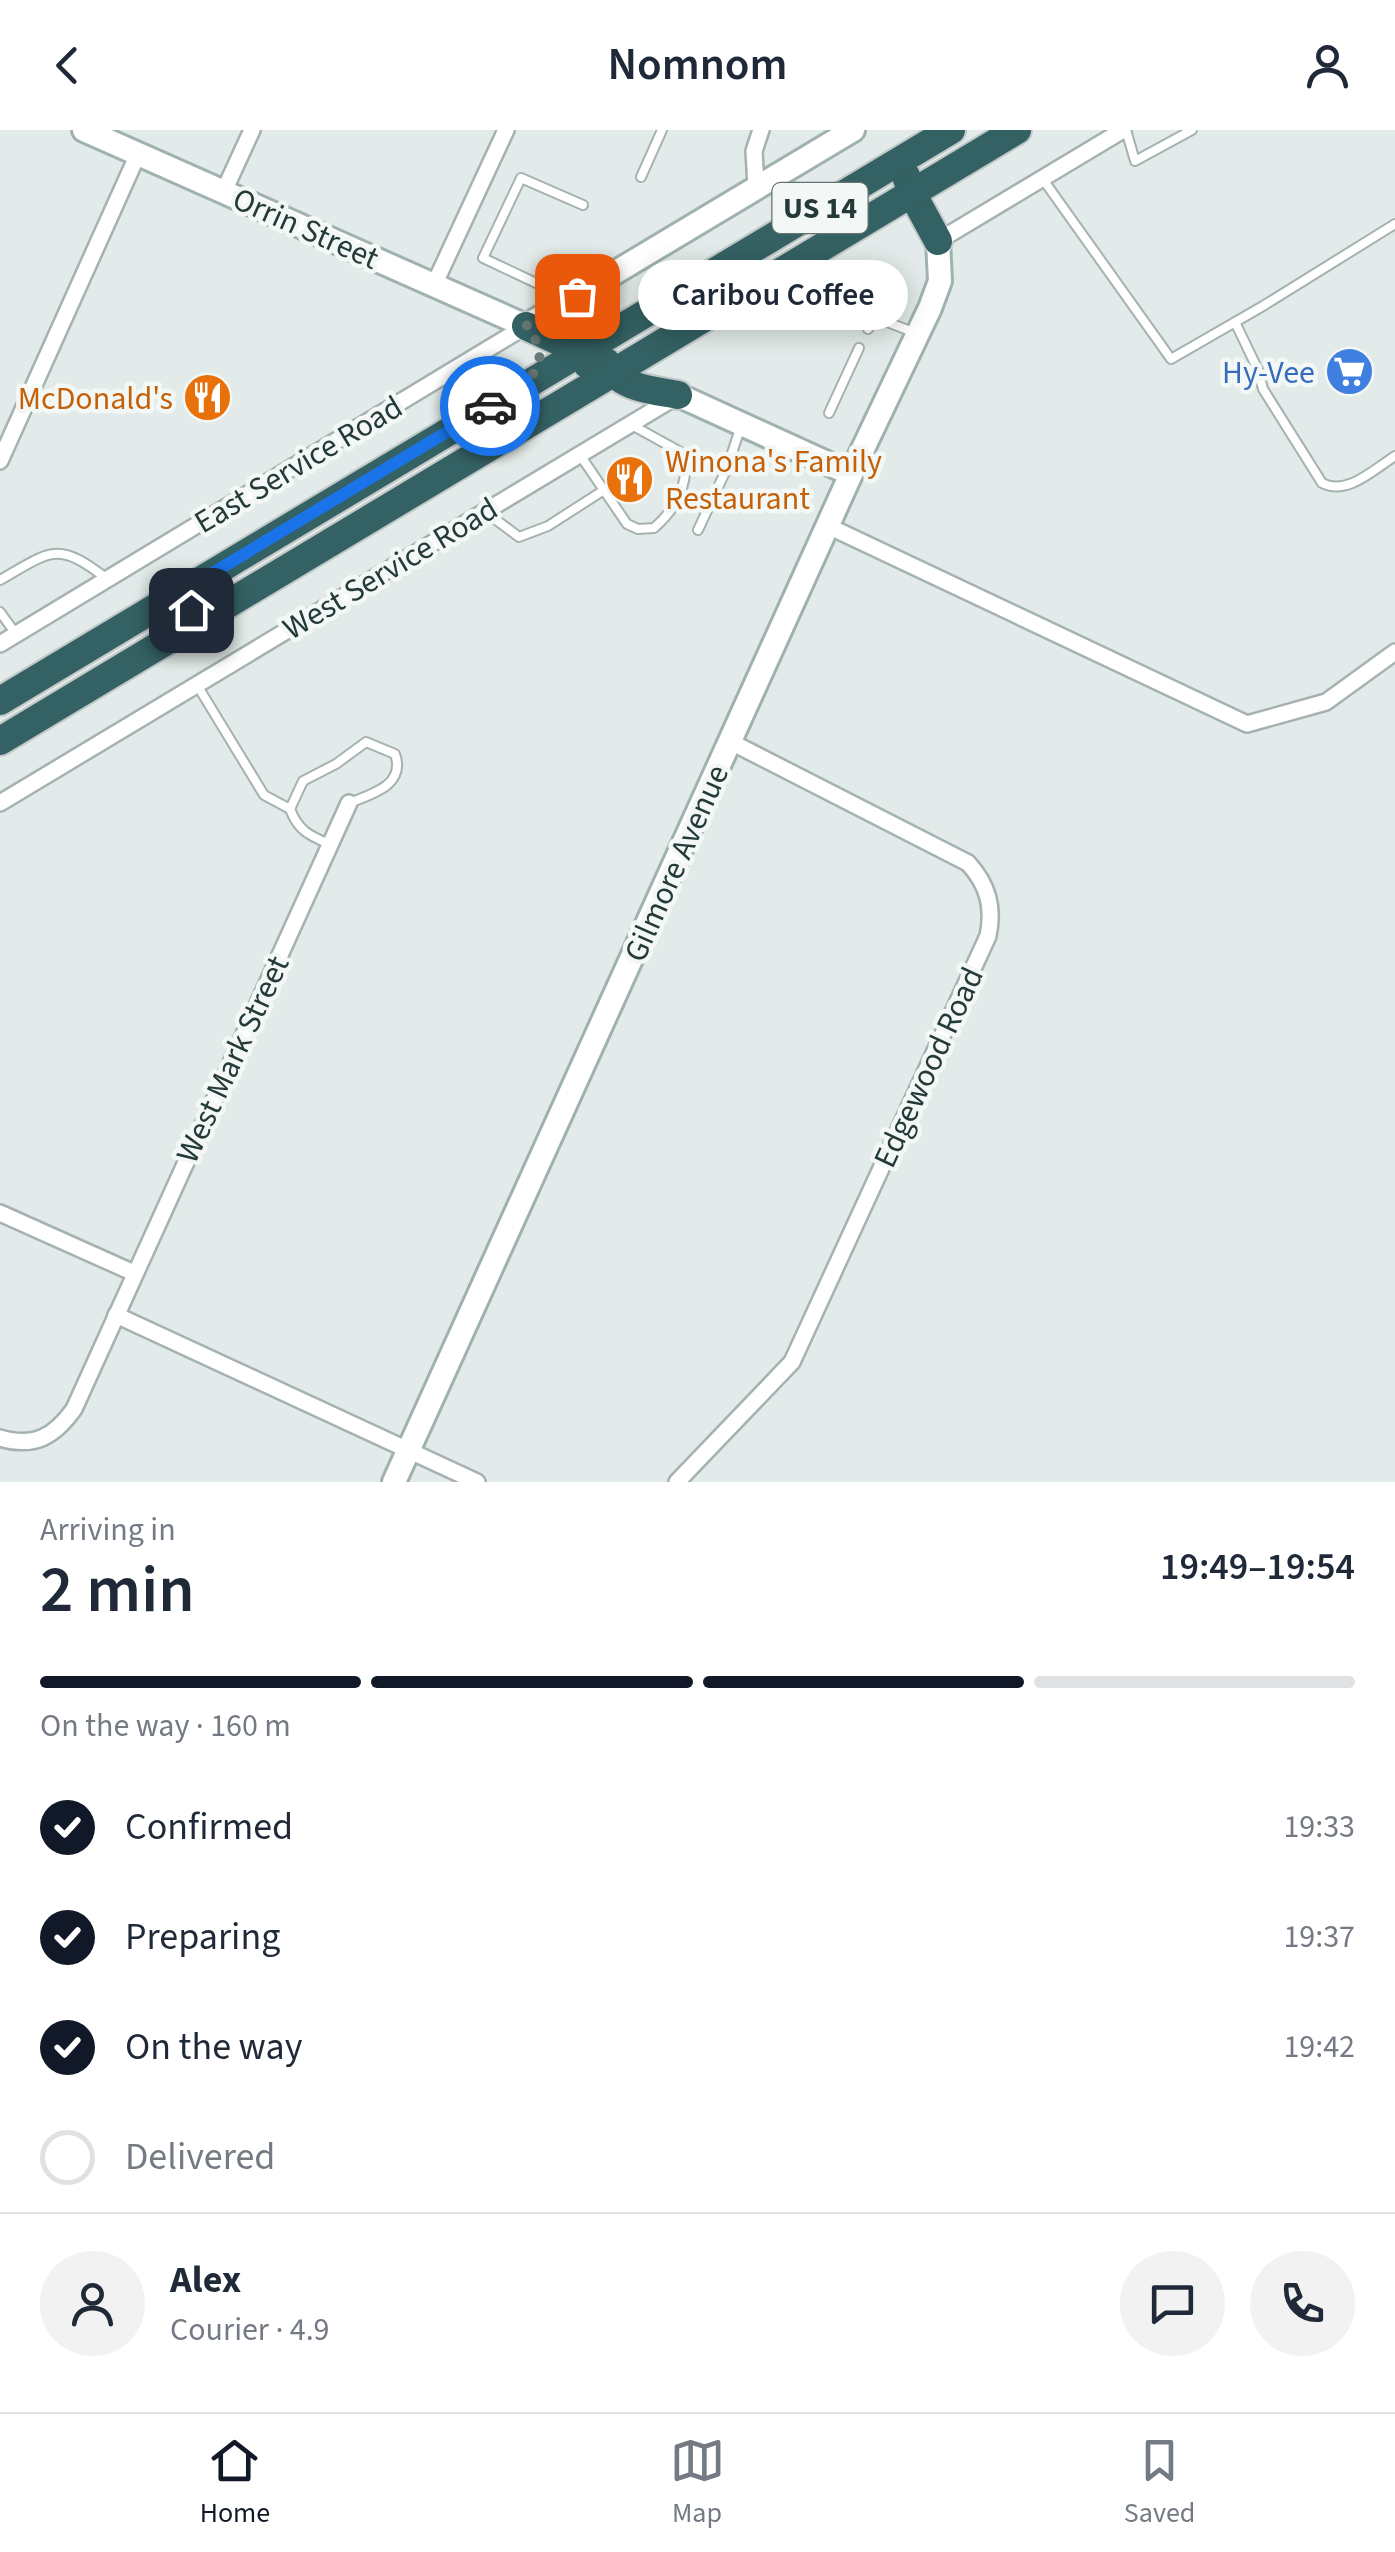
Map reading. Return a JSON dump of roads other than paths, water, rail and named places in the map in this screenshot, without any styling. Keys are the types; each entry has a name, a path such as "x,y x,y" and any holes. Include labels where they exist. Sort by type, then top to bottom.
{"highway":[{"name":"US 14","path":"0,701 951,130"},
{"name":"US 14","path":"0,741 1017,130"},
{"path":"915,152 906,169 912,193 938,241"},
{"path":"869,219 882,206 889,191 886,169"},
{"path":"938,241 942,220 938,187 942,175"},
{"path":"626,324 606,355 612,374 632,385 678,396"},
{"path":"526,326 580,351 587,362 568,400"},
{"path":"521,387 542,354 526,326"},
{"path":"662,344 656,352 654,368 664,385 678,396"},
{"path":"196,623 191,610 194,595 211,574"}],"street":[{"name":"Orrin Street","path":"84,130 526,326"},
{"path":"224,191 252,130"},
{"path":"434,286 506,130"},
{"path":"756,187 754,152 761,130"},
{"name":"East Service Road","path":"0,644 853,130"},
{"path":"938,241 1125,130"},
{"path":"0,462 138,154"},
{"name":"Gilmore Avenue","path":"394,1482 918,334 940,281 938,241"},
{"path":"678,396 852,474"},
{"name":"West Service Road","path":"0,803 678,396"},
{"path":"828,526 1246,724 1326,702 1395,652"},
{"name":"Edgewood Road","path":"677,1482 792,1362 980,954 992,917 989,895 968,863 731,742"},
{"name":"West Mark Street","path":"0,1438 32,1443 58,1430 74,1409 349,804"},
{"path":"0,1213 134,1274"},
{"path":"116,1315 478,1482"}],"lane":[{"path":"640,177 662,130"},
{"path":"1125,130 1135,161 1192,130"},
{"path":"559,262 554,274 536,282 482,258 521,178 582,205"},
{"path":"1042,178 1170,359 1395,224"},
{"path":"868,330 874,316 918,334"},
{"path":"1235,322 1258,370 1262,388 1322,483 1333,489 1347,486 1395,456"},
{"path":"830,413 860,348"},
{"path":"579,454 628,524 638,529 654,528 678,503 687,474 686,455 630,424"},
{"path":"698,530 742,424"},
{"path":"484,511 518,537 548,526 604,490"},
{"path":"0,580 46,554 62,552 84,561 107,579"},
{"path":"0,612 16,634"},
{"path":"197,684 264,795 290,809 304,833 330,845"},
{"path":"290,809 303,781 366,742 396,754 396,776 383,790 349,804"}],"place":[{"name":"Caribou Coffee","path":"577,296"},
{"name":"Hy-Vee","path":"1350,372"},
{"name":"McDonald's","path":"208,398"},
{"name":"Winona's Family Restaurant","path":"630,479"}]}
